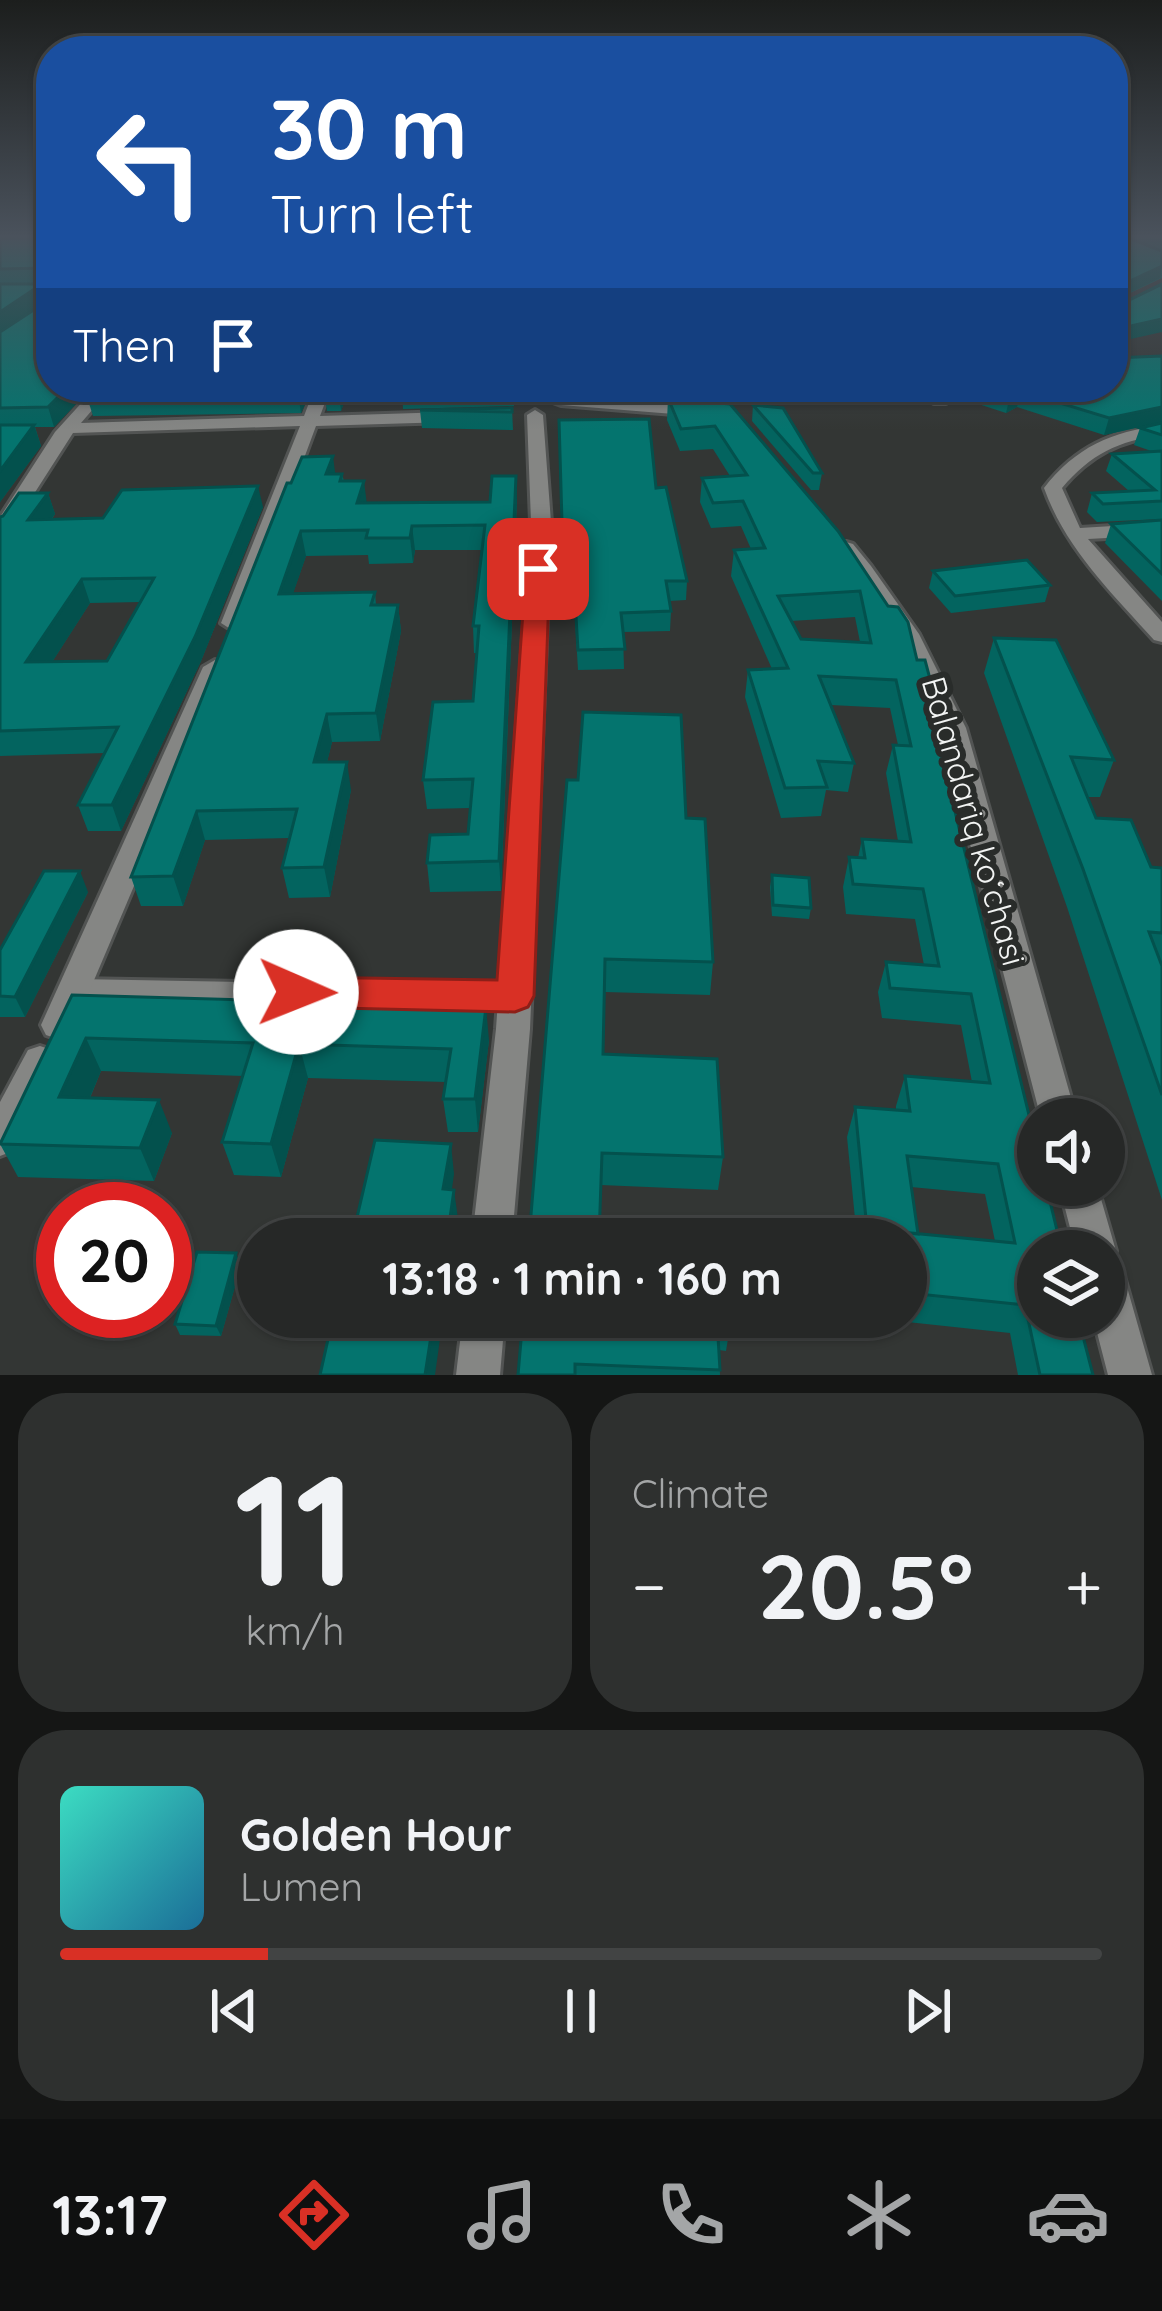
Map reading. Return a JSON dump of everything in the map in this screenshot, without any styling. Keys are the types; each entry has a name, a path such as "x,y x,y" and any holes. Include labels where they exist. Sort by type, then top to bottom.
{"street":[{"path":"0,532 65,432 91,402"},
{"path":"0,1139 77,988 217,663 317,402"},
{"path":"494,1218 515,996 541,522 534,403 727,415"},
{"path":"41,436 309,420 467,417"},
{"path":"1162,430 1124,434 1082,452 1053,488 1060,514 1073,534 1162,635"},
{"name":"Balandariq koʻchasi","path":"824,522 895,610 929,667 953,728 1053,1098"},
{"path":"1073,534 1162,529"},
{"path":"478,1375 482,1338"},
{"path":"1120,1338 1130,1375"}],"lane":[{"path":"77,988 515,996"}],"shaded area":[{"path":"652,402 727,402 725,406"}],"building":[{"path":"1128,302 1162,302 1162,319 1128,327"},
{"path":"36,308 36,402 53,402 48,407 0,408 0,332"},
{"path":"1162,356 1162,407 1109,418 1057,402 1128,402 1128,357"},
{"path":"670,402 730,404 838,531 888,606 898,607 908,622 917,660 925,660 961,796 951,795 1025,1098 1017,1098 1017,1206 1051,1206 1057,1230 1017,1230 1017,1304 927,1295 927,1235 1015,1243 998,1164 907,1156 916,1218 866,1218 855,1107 910,1111 905,1076 990,1083 971,994 890,988 886,962 939,966 923,889 853,884 849,857 865,858 862,839 911,842 893,745 911,746 896,680 819,676 854,763 818,761 827,787 785,788 748,670 788,668 734,550 765,548 743,501 713,503 702,478 747,475 715,426 681,429","holes":["860,591 871,643 801,639 778,596"]},
{"path":"753,405 783,408 822,473 813,473"},
{"path":"512,408 512,412 420,410"},
{"path":"649,419 656,488 666,487 687,581 666,581 671,611 621,613 625,649 578,650 574,583 568,583 562,523 559,420"},
{"path":"1162,423 1162,435 1140,428"},
{"path":"0,425 34,425 0,471"},
{"path":"1162,451 1162,501 1103,504 1092,493 1155,490 1112,454"},
{"path":"333,456 326,474 342,474 340,481 364,481 357,503 490,502 492,476 516,476 499,861 427,863 430,835 468,834 473,779 423,780 433,702 473,701 479,626 473,626 485,525 412,526 410,538 366,538 368,530 301,531 279,594 375,592 371,605 398,605 376,713 327,714 314,762 347,762 324,867 282,868 297,809 197,811 173,876 131,877 287,483 302,457"},
{"path":"258,486 195,637 112,805 78,805 118,727 0,731 0,517 19,493 48,493 28,520 103,518 122,490","holes":["154,578 107,661 26,662 82,579"]},
{"path":"1162,520 1162,574 1111,524"},
{"path":"1027,560 1050,585 955,596 933,571"},
{"path":"994,638 1056,640 1114,760 1071,757 1096,818 1131,820 1151,867 1162,868 1162,933 1149,932 1162,966 1162,1095 1083,869"},
{"path":"583,712 681,715 686,818 705,819 713,962 605,959 603,1054 717,1059 723,1157 602,1153 600,1218 531,1218 567,780 578,780"},
{"path":"44,871 80,871 15,997 0,996 0,950"},
{"path":"772,875 809,878 811,908 773,905"},
{"path":"72,995 486,1007 475,1099 443,1099 451,1049 299,1044 271,1144 222,1142 253,1043 86,1038 59,1097 159,1100 140,1148 0,1144"},
{"path":"375,1140 451,1144 443,1189 454,1190 450,1218 357,1218"},
{"path":"197,1252 236,1253 216,1326 192,1325 192,1268"},
{"path":"328,1338 431,1338 425,1375 320,1375"},
{"path":"521,1338 718,1338 720,1370 575,1364 575,1375 518,1375"},
{"path":"1032,1338 1083,1338 1093,1375 1040,1375"}],"route":[{"path":"296,992 515,996 538,569"}]}
